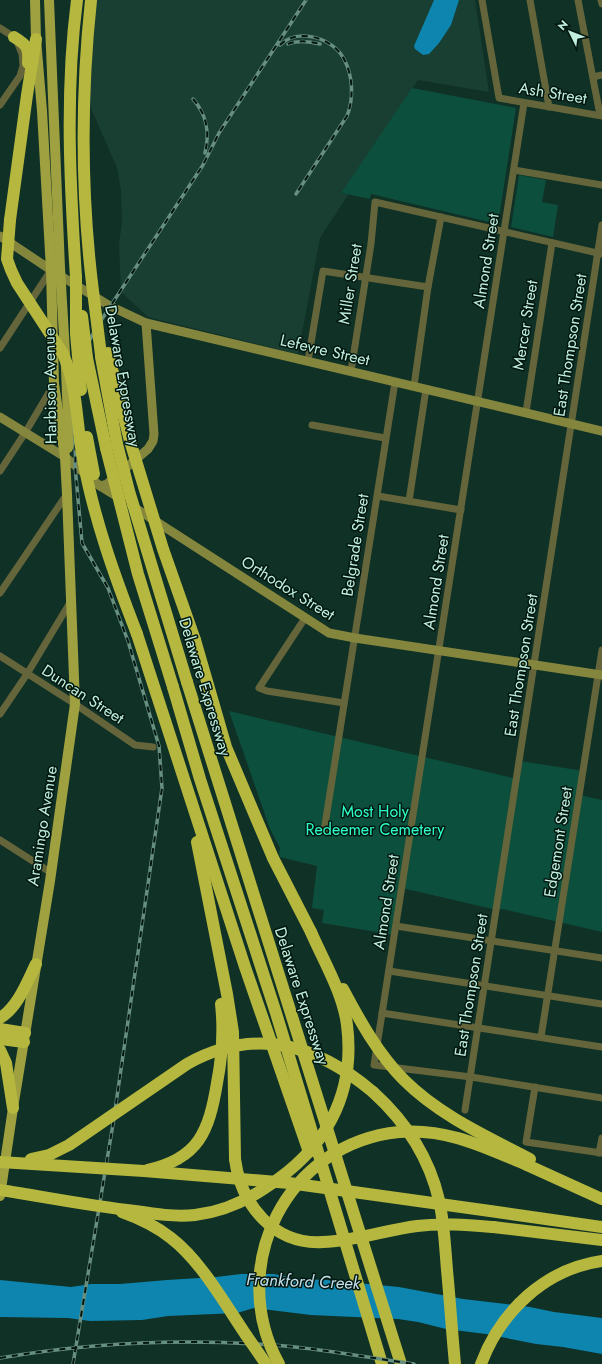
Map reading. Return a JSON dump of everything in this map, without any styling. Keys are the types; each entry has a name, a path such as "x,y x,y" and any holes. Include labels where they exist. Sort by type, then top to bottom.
{"highway":[{"name":"Delaware Expressway","path":"77,0 71,69 70,158 76,277 87,358 112,446 138,574 200,779 274,1006 382,1364"},
{"path":"1,1185 113,1209 178,1215 210,1213 225,1209 257,1194 287,1173 300,1162 320,1139 336,1112 341,1098 347,1067 348,1045 346,1024 339,996 310,932 273,858 226,747 195,640 161,542 104,354 92,283 85,207 83,121 91,0"},
{"path":"14,37 25,44 29,52 27,95"},
{"path":"36,39 10,220 7,258 17,283 62,352 67,364 72,379 79,436 91,496 115,576 136,634 250,981 355,1277"},
{"path":"76,277 76,334 85,424 96,484 136,634"},
{"name":"Delaware Expressway","path":"104,354 112,446 129,491 187,682 401,1364"},
{"path":"174,750 200,854 233,1032 235,1159 241,1186 249,1202 260,1217 280,1232 303,1241 314,1242 336,1241 400,1229 431,1225 462,1224 602,1240"},
{"path":"310,932 370,1037 392,1067 404,1080 444,1112 528,1162 602,1198"},
{"path":"144,1171 161,1167 178,1159 192,1149 208,1126 211,1117 221,1064 223,1031 214,934"},
{"path":"0,1018 16,1002 36,964"},
{"path":"0,1029 24,1038"},
{"path":"0,1039 24,1038"},
{"path":"16,1162 59,1151 187,1064 208,1054 231,1046 255,1043 291,1047 331,1063 354,1077 373,1092 395,1113 412,1136 430,1172 439,1199 442,1214 455,1364"},
{"path":"0,1050 6,1063 13,1108"},
{"path":"279,1364 269,1343 262,1318 258,1282 262,1257 273,1223 285,1201 301,1181 319,1165 340,1151 364,1140 388,1134 413,1132 439,1133 466,1140 528,1162"},
{"path":"0,1162 144,1171 289,1183 602,1227"},
{"path":"113,1209 148,1223 182,1247 202,1271 266,1364"},
{"path":"481,1364 490,1342 506,1319 524,1298 540,1285 557,1275 583,1265 602,1262"}],"main road":[{"name":"Harbison Avenue","path":"35,0 36,39 42,111 66,369 69,445 64,457"},
{"name":"Harbison Avenue","path":"49,0 56,273 54,384 64,457"},
{"name":"Aramingo Avenue","path":"0,1196 75,704 72,599 64,457"}],"street":[{"name":"Ash Street","path":"482,0 499,98 601,115"},
{"path":"530,0 549,107"},
{"path":"578,0 601,115"},
{"path":"601,0 602,4"},
{"path":"0,28 14,37 22,54 22,71 0,105"},
{"path":"593,77 602,75"},
{"name":"Almond Street","path":"471,1077 374,1065 440,650 524,103"},
{"path":"514,170 602,185"},
{"name":"Miller Street","path":"351,371 371,244 375,202 441,217"},
{"path":"414,386 428,288 441,217 600,254"},
{"name":"East Thompson Street","path":"466,1110 572,424 600,254 602,225"},
{"name":"Lefevre Street","path":"0,236 110,306 146,323 602,431"},
{"name":"Mercer Street","path":"526,412 552,242"},
{"path":"308,361 323,272 428,288"},
{"path":"0,348 56,273"},
{"path":"100,486 107,484 148,449 153,441 154,434 146,323"},
{"name":"Belgrade Street","path":"324,832 395,382"},
{"path":"0,470 25,433 54,384"},
{"path":"409,501 426,389"},
{"name":"Orthodox Street","path":"0,417 64,457 100,486 329,633 600,674"},
{"path":"312,425 385,438"},
{"path":"0,593 67,494"},
{"path":"378,496 461,510"},
{"path":"0,714 27,674 72,599"},
{"path":"305,618 259,688 267,691 344,703"},
{"name":"Edgemont Street","path":"542,1037 600,674 602,650"},
{"name":"Duncan Street","path":"0,656 75,704 135,745 153,747"},
{"path":"0,840 50,872"},
{"path":"396,926 602,958"},
{"path":"389,971 602,1004"},
{"path":"382,1014 478,1027 602,1047"},
{"path":"471,1077 602,1098"},
{"path":"535,1087 526,1142 601,1153 602,1138"}],"shaded area":[{"path":"96,0 475,0 489,92 418,80 341,193 348,195 320,238 298,354 148,317 121,292 119,243 122,223 121,191 117,168 90,106 86,81"}],"green space":[{"path":"412,88 516,108 498,224 371,194 370,199 341,193"},
{"path":"519,175 546,180 542,202 558,205 553,237 511,227"},
{"name":"Most Holy Redeemer Cemetery","path":"229,711 517,779 520,761 584,771 580,795 602,800 602,932 402,888 395,935 322,923 324,910 312,908 317,866 280,857 280,848 270,829"}],"water":[{"path":"434,0 459,0 451,25 439,43 429,54 423,55 415,49 414,46"},
{"name":"Frankford Creek","path":"241,1274 274,1274 297,1279 327,1280 399,1287 463,1299 602,1318 602,1354 536,1344 486,1334 446,1329 398,1319 311,1315 254,1308 237,1313 168,1316 142,1320 90,1321 68,1318 0,1317 0,1280 71,1287 91,1284 120,1284"}],"railway":[{"path":"73,1364 113,1124 162,788 159,746 128,641 108,588 82,543 75,466 73,405 74,386 78,366 90,339 100,322 203,165 219,133 306,0"},
{"path":"280,45 287,40 305,36 315,37 332,45 344,59 352,87 351,102 347,116 296,194"},
{"path":"288,44 304,41 320,44"},
{"path":"193,99 198,105 206,124 207,138 205,153"},
{"path":"0,1358 71,1348 106,1345 214,1342 285,1346 414,1364"}]}
